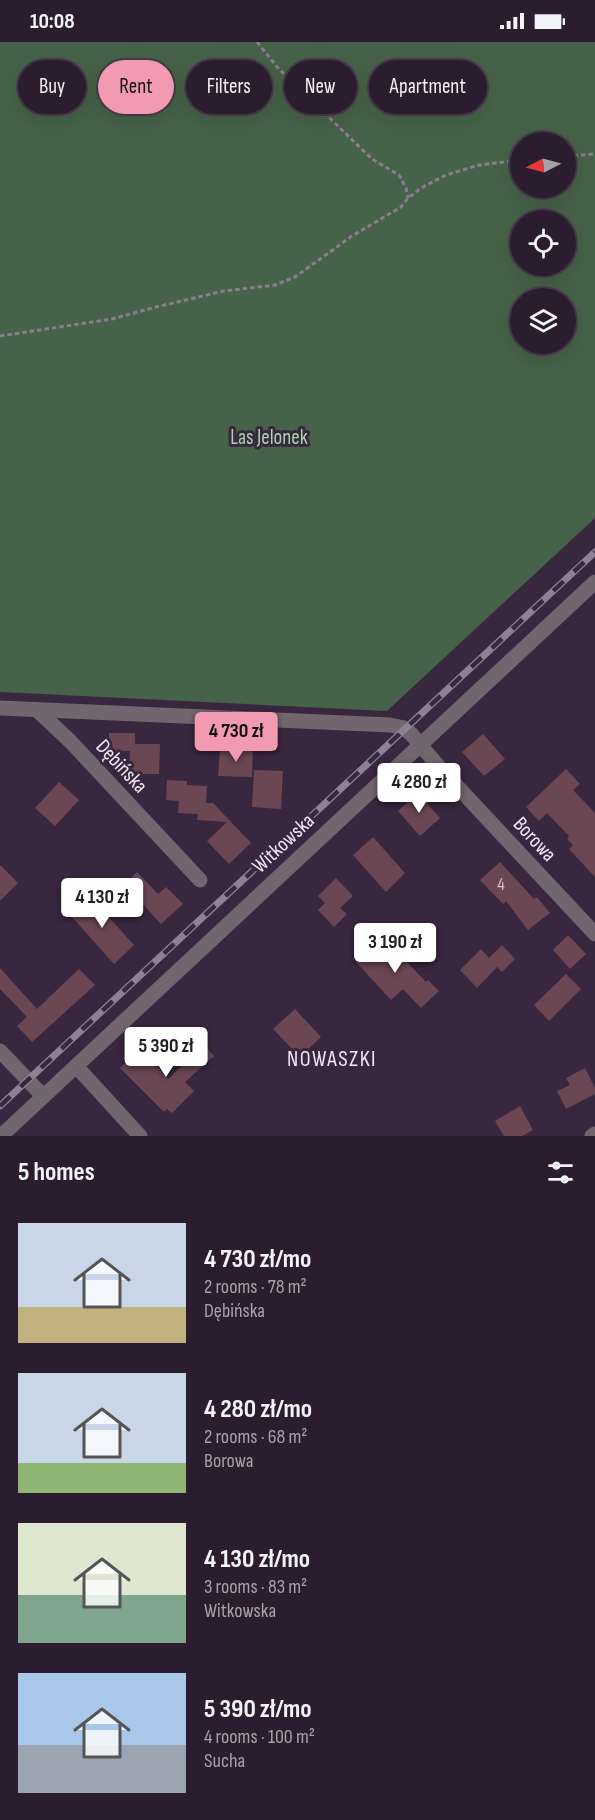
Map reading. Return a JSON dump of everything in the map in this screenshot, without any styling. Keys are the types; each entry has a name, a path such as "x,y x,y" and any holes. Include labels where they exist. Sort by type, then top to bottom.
{"street":[{"name":"Witkowska","path":"1,1136 595,582"},
{"path":"0,708 37,710"},
{"name":"Borowa","path":"37,710 404,728 595,934"},
{"name":"Dębińska","path":"37,710 200,880"},
{"path":"0,1051 44,1096"},
{"path":"76,1066 140,1136"}],"path":[{"path":"258,42 278,68 372,159 399,175 408,198"},
{"path":"576,155 595,154"},
{"path":"0,336 112,319 224,291 275,285 295,277 352,236 401,207 421,188 446,175 479,165 510,161"}],"green space":[{"name":"Las Jelonek","path":"0,42 595,42 595,518 387,711 0,692"}],"building":[{"path":"109,733 135,733 135,744 160,744 159,774 129,774 130,751 108,751"},
{"path":"483,734 505,759 484,776 462,752"},
{"path":"220,748 253,749 252,777 218,776"},
{"path":"566,769 580,784 573,790 595,813 595,877 569,849 573,845 567,839 569,836 547,813 539,821 526,807"},
{"path":"254,770 283,771 281,809 252,807"},
{"path":"167,780 187,781 187,785 207,786 206,803 213,803 251,843 229,864 207,841 227,822 197,820 198,814 178,813 179,801 166,800"},
{"path":"59,782 79,800 55,826 35,808"},
{"path":"419,792 440,818 420,836 398,811"},
{"path":"373,837 405,873 386,892 353,855"},
{"path":"500,862 534,899 537,897 550,913 528,930 506,901 503,904 480,880"},
{"path":"0,865 18,883 0,901"},
{"path":"137,872 158,894 166,887 183,904 161,924 124,884"},
{"path":"336,878 353,896 340,908 347,914 334,927 318,910 325,903 318,896"},
{"path":"92,893 108,910 105,913 134,945 114,964 72,917 80,910 77,907"},
{"path":"568,935 586,954 570,969 553,950"},
{"path":"383,937 426,982 428,980 439,991 421,1008 403,989 391,1000 356,962"},
{"path":"502,945 515,959 502,972 497,967 477,988 460,970 481,949 489,958"},
{"path":"0,968 37,1009 79,969 95,985 32,1042 17,1026 27,1017 0,989"},
{"path":"566,974 581,989 549,1021 534,1005"},
{"path":"295,1009 321,1037 300,1057 273,1029"},
{"path":"201,1042 214,1056 185,1082 194,1091 172,1113 167,1109 164,1112 120,1068 141,1048 168,1079 192,1056 189,1053"},
{"path":"585,1068 595,1088 595,1094 566,1109 557,1091 570,1085 566,1078"},
{"path":"520,1106 533,1130 522,1136 504,1136 495,1121"}],"railway":[{"path":"0,1106 595,552"}],"district":[{"name":"NOWASZKI","path":"332,1058"}]}
